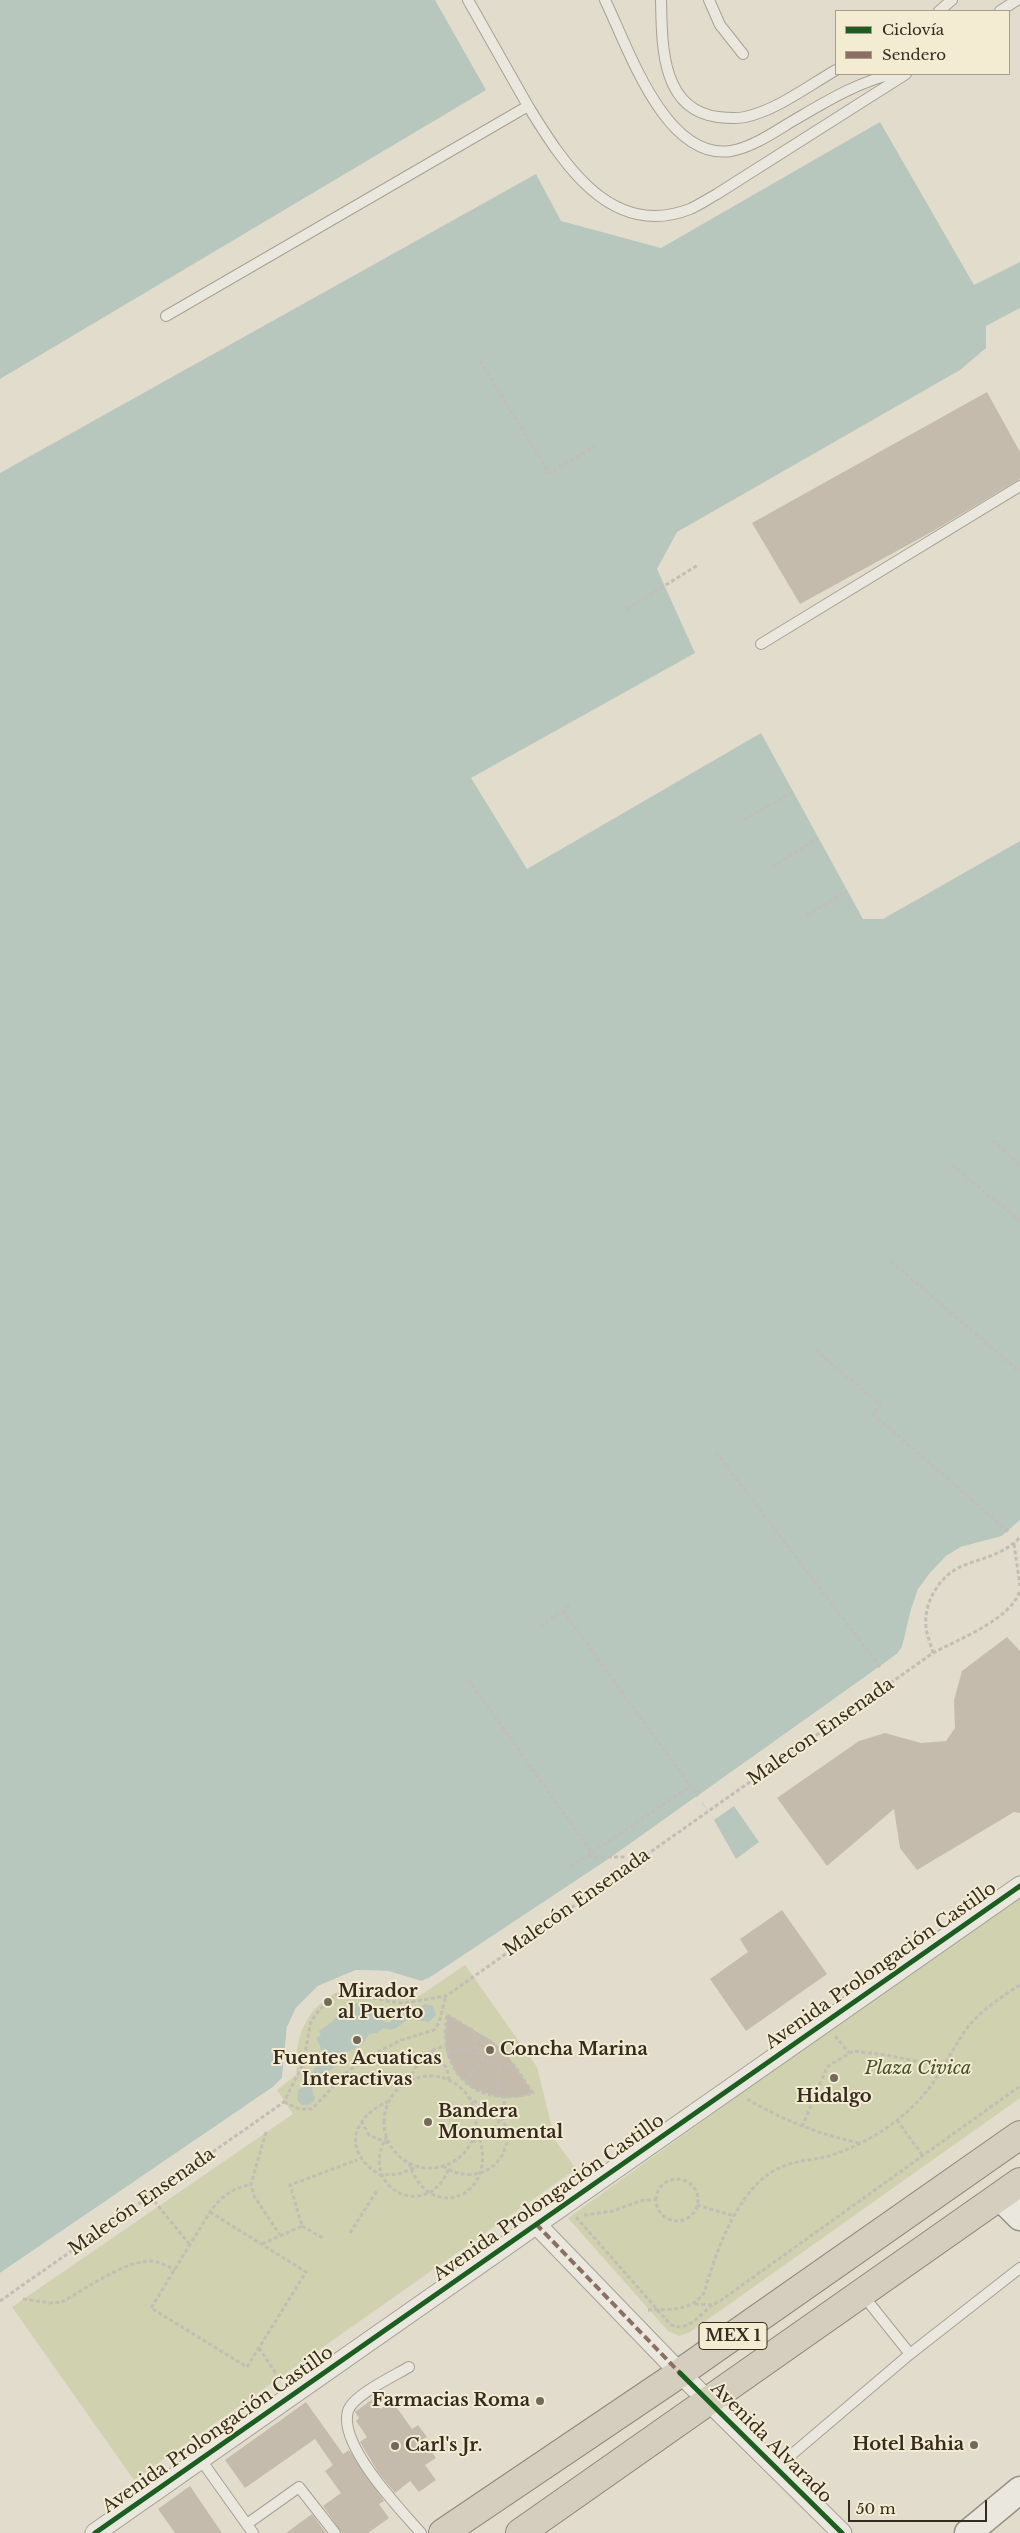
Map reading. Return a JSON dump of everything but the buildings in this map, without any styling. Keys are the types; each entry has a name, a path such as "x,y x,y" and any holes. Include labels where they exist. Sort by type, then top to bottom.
{"highway":[{"name":"MEX 1","path":"443,2533 680,2373 1020,2135"},
{"name":"MEX 1","path":"520,2533 1010,2190"}],"main road":[{"path":"1010,2190 1020,2217"},
{"path":"968,2533 1020,2490"}],"street":[{"name":"Avenida Prolongación Castillo","path":"95,2533 1020,1886"},
{"name":"Avenida Alvarado","path":"536,2224 680,2373 842,2533"}],"lane":[{"path":"468,0 528,106 568,167 584,184 604,200 616,207 638,214 668,214 689,209 717,194 904,75"},
{"path":"605,0 652,96 667,120 680,134 695,145 712,150 732,151 754,143 855,87 890,75"},
{"path":"661,0 664,58 678,95 693,110 710,116 727,118 745,117 769,108 835,71"},
{"path":"709,0 720,25 743,54"},
{"path":"940,10 952,0"},
{"path":"1001,10 1016,0"},
{"path":"166,316 528,106"},
{"path":"761,644 1020,486"},
{"path":"777,2467 910,2354 1020,2268"},
{"path":"862,2293 910,2354"},
{"path":"409,2367 357,2398 348,2411 348,2424 359,2456 389,2496 421,2533"},
{"path":"201,2460 253,2533"},
{"path":"246,2524 299,2487 335,2533"}],"path":[{"path":"480,361 549,473 598,445"},
{"path":"627,609 698,565"},
{"path":"744,820 792,792"},
{"path":"772,867 818,838"},
{"path":"806,915 847,891"},
{"path":"993,1140 1020,1165"},
{"path":"952,1165 1020,1221"},
{"path":"891,1261 1020,1372"},
{"path":"815,1350 881,1405 873,1414 1009,1532"},
{"path":"716,1452 880,1667"},
{"path":"934,1653 926,1627 926,1615 929,1601 935,1590 945,1578 962,1566 991,1556 1014,1544 1020,1538"},
{"path":"1014,1544 1020,1586"},
{"path":"540,1627 570,1605"},
{"path":"563,1611 698,1796"},
{"path":"468,1680 592,1853"},
{"path":"571,1868 690,1787"},
{"path":"587,1857 627,1858"},
{"path":"694,2304 704,2293 718,2245 734,2216 753,2189 767,2175 784,2166 829,2156 860,2143 897,2120 931,2087 965,2030 1000,1998 1020,1985"},
{"path":"284,2102 299,2109 312,2109 340,2078 364,2059 400,2040 434,2030 439,2023 446,1996"},
{"path":"448,2015 474,2031 474,2047 483,2060 498,2066 514,2065 533,2093 519,2097 498,2097 472,2088 456,2073 446,2046 444,2032 448,2015"},
{"path":"832,2032 849,2053"},
{"path":"408,2082 414,2068 430,2051 446,2046"},
{"path":"447,2053 474,2047"},
{"path":"430,2051 446,2068 449,2080"},
{"path":"802,2126 827,2067 852,2051 886,2055 944,2067"},
{"path":"466,2082 483,2060"},
{"path":"498,2066 498,2097"},
{"path":"434,2076 449,2080 462,2088 469,2098 475,2114 475,2129 471,2142 462,2154 451,2163 437,2168 418,2166 396,2154 390,2144 384,2125 386,2110 392,2095 408,2082 418,2077 434,2076"},
{"path":"576,2217 670,2324 681,2328 1020,2086"},
{"path":"748,2092 743,2096 782,2118 825,2136 860,2143"},
{"path":"443,2166 469,2174 480,2174 490,2169 506,2146 508,2136 502,2117 505,2097"},
{"path":"469,2098 502,2117"},
{"path":"390,2101 375,2107 361,2121 355,2134 356,2146 367,2164 389,2186 400,2192 422,2196 430,2194 444,2180 451,2163"},
{"path":"471,2142 480,2140 490,2134 502,2117"},
{"path":"897,2120 923,2156"},
{"path":"361,2121 369,2135 383,2143 390,2144"},
{"path":"408,2162 411,2171 420,2185 430,2194 440,2198 452,2198 466,2193 480,2174 484,2157 475,2129"},
{"path":"266,2132 251,2184 254,2196 280,2236"},
{"path":"380,2175 379,2157 387,2136"},
{"path":"323,2238 302,2226 290,2185 357,2160"},
{"path":"380,2175 411,2171 418,2166"},
{"path":"682,2180 693,2187 696,2192 697,2205 685,2220 672,2221 660,2213 656,2199 658,2192 667,2182 682,2180"},
{"path":"210,2212 306,2272 247,2367 151,2308 210,2212 218,2200 233,2189 251,2184"},
{"path":"350,2233 378,2188"},
{"path":"150,2196 190,2245"},
{"path":"568,2218 613,2211 640,2201 656,2199"},
{"path":"697,2205 734,2216"},
{"path":"576,2217 589,2207"},
{"path":"262,2244 302,2226"},
{"path":"23,2299 51,2303 62,2302 127,2266 144,2262 156,2261 175,2270"},
{"path":"648,2310 680,2308 694,2304 712,2305"},
{"path":"259,2348 292,2396"}],"green space":[{"name":"Plaza Civica","path":"1020,1893 1020,2098 690,2332 679,2336 668,2331 568,2218"},
{"path":"465,1965 537,2067 555,2140 576,2169 134,2480 12,2307 293,2114 277,2090 297,2074 297,2050 303,2028 314,2011 328,1997 346,1989 367,1986 389,1989 411,1999 421,1995"}],"shaded area":[{"path":"0,0 435,0 486,90 0,379"},
{"path":"880,122 974,285 1020,262 1020,308 986,326 986,348 960,370 677,532 657,569 695,653 471,778 527,869 761,733 863,919 883,919 1020,841 1020,1520 1002,1536 961,1547 946,1556 918,1589 902,1647 897,1654 718,1783 759,1842 736,1859 714,1820 697,1796 610,1858 429,1978 421,1981 388,1971 356,1970 318,1986 296,2008 287,2027 282,2078 273,2087 0,2273 0,473 536,174 561,221 661,248"},
{"path":"359,2002 363,2005 369,2002 376,2008 384,2022 389,2023 403,2012 417,2010 424,2004 433,2006 436,2015 429,2022 409,2019 394,2029 383,2028 377,2033 369,2034 362,2045 337,2057 333,2068 315,2079 312,2089 315,2098 309,2105 301,2104 297,2099 298,2090 306,2086 315,2067 325,2063 327,2060 316,2038 321,2035 319,2031 332,2022 340,2012"}],"pier":[{"path":"1020,1520 1020,1523 1004,1538 962,1550 947,1558 931,1575 920,1590 913,1609 905,1648 898,1656 721,1783 722,1788 734,1806 714,1820 702,1802 700,1804 697,1800 611,1860 430,1980 421,1984 388,1974 356,1972 320,1988 298,2010 290,2028 284,2079 274,2089 0,2275 0,2273 273,2087 282,2078 287,2027 296,2008 318,1986 356,1970 388,1971 421,1981 429,1978 610,1858 897,1654 902,1647 918,1589 929,1574 946,1556 961,1547 1002,1536"}],"marked path":[{"path":"536,2224 680,2373"}],"cycle path":[{"path":"95,2533 1020,1886"},
{"path":"680,2373 842,2533"}],"place":[{"name":"Mirador al Puerto","path":"328,2002"},
{"name":"Fuentes Acuaticas Interactivas","path":"357,2040"},
{"name":"Concha Marina","path":"490,2050"},
{"name":"Hidalgo","path":"834,2078"},
{"name":"Bandera Monumental","path":"428,2122"},
{"name":"Farmacias Roma","path":"540,2401"},
{"name":"Hotel Bahia","path":"974,2445"},
{"name":"Carl's Jr.","path":"395,2446"}]}
